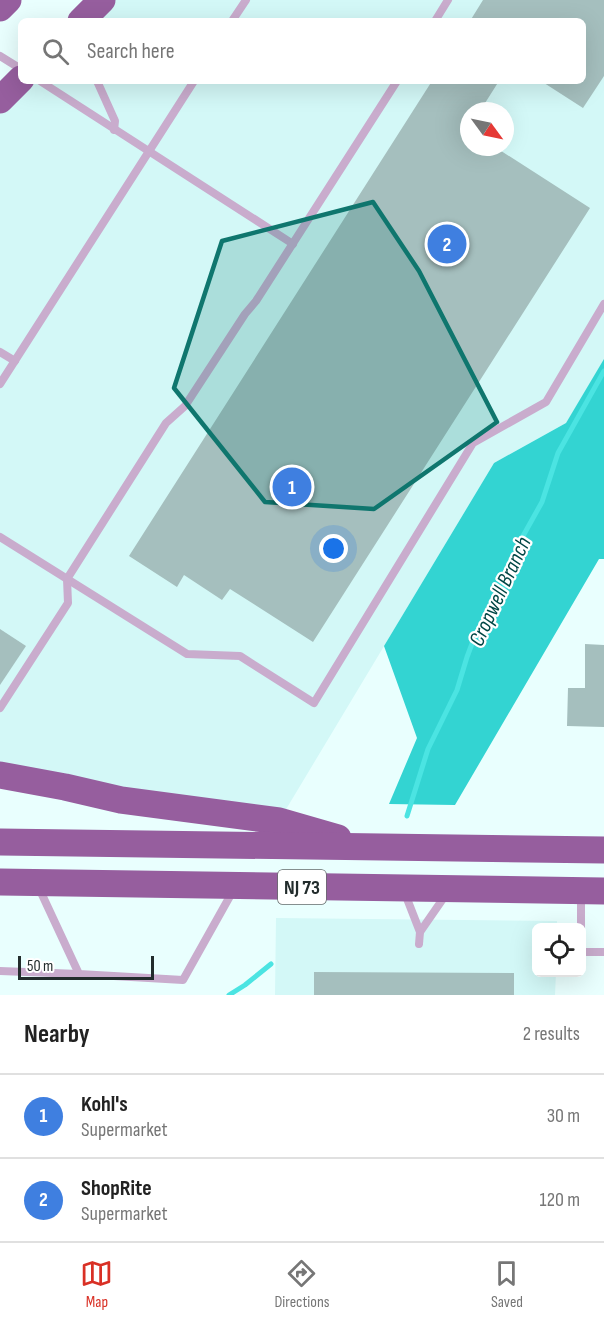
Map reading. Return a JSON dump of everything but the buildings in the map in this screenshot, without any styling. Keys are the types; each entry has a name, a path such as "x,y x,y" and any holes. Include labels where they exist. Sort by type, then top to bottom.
{"highway":[{"path":"0,8 8,0"},
{"path":"0,100 18,82"},
{"path":"0,775 121,800 279,821 370,847"},
{"name":"NJ 73","path":"0,842 604,850"},
{"name":"NJ 73","path":"13,883 593,891"}],"lane":[{"path":"234,18 246,0"},
{"path":"437,18 448,0"},
{"path":"0,56 18,67"},
{"path":"45,84 293,244"},
{"path":"98,84 115,121 114,130"},
{"path":"0,384 192,84"},
{"path":"0,708 68,603 67,579 166,423 185,406 240,320 256,302 395,84"},
{"path":"0,537 187,654 240,656 314,703 473,443 546,402 604,304"},
{"path":"0,352 15,361"},
{"path":"13,883 79,974"},
{"path":"0,971 183,980 236,886"},
{"path":"402,888 420,932 419,944"},
{"path":"420,932 451,888"},
{"path":"582,923 593,891"},
{"path":"586,952 604,952"}],"highlighted area":[{"path":"373,202 419,271 497,422 374,509 265,502 174,388 222,241"}],"shaded area":[{"path":"102,0 604,0 604,362 566,423 494,463 279,821 0,775 0,100 18,84 586,84 586,18 84,18"},
{"path":"604,359 604,559 599,559 455,805 389,804 417,738 384,646 494,463 566,423"},
{"path":"276,918 557,921 557,923 532,923 532,977 556,977 555,995 275,995"}],"waterway":[{"name":"Cropwell Branch","path":"407,816 428,749 457,690 476,633 509,578 523,536 542,502 558,453 604,371"},
{"name":"Cropwell Branch","path":"229,995 271,964"}],"place":[{"name":"ShopRite","path":"447,244"},
{"name":"Kohl's","path":"292,487"}]}
